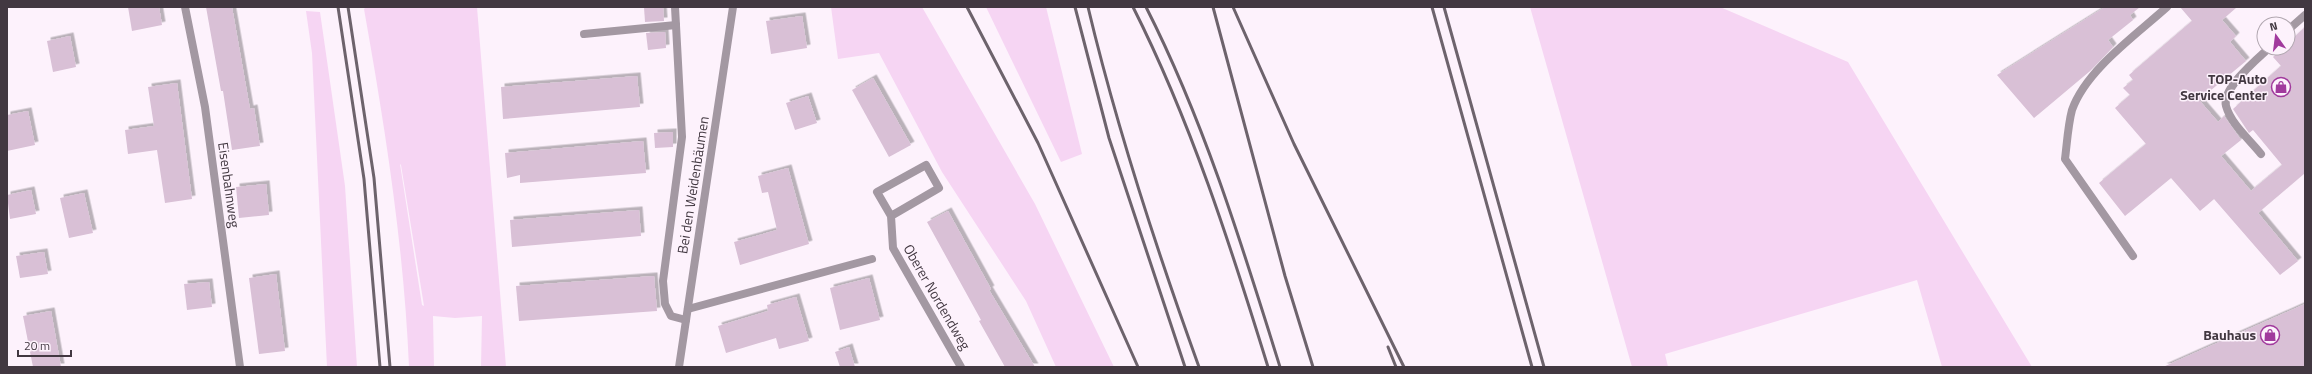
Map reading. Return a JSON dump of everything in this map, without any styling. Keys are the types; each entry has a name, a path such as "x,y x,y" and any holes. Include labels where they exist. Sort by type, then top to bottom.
{"street":[{"name":"Eisenbahnweg","path":"185,7 206,114 240,367"},
{"path":"675,7 682,137 663,281 665,304 671,316 686,320"},
{"name":"Bei den Weidenbäumen","path":"679,367 733,7"},
{"path":"2133,256 2065,159 2072,111 2080,92 2100,68 2167,7"},
{"path":"2296,23 2305,15"},
{"path":"584,34 676,25"},
{"path":"2261,56 2227,92 2226,106 2232,120 2261,154"},
{"name":"Oberer Nordendweg","path":"891,216 939,188 926,165 877,192 891,216 892,248 961,367"},
{"path":"688,309 872,259"}],"shaded area":[{"path":"366,7 477,7 506,367 481,367 482,316 455,318 433,316 434,367 409,367 403,277 398,232 386,142 364,9","holes":["400,164 424,306 422,305"]},
{"path":"831,7 922,7 1035,204 1114,367 1056,367 1026,301 942,172 879,53 838,59"},
{"path":"986,7 1046,7 1082,154 1061,162"},
{"path":"1530,7 1720,7 1848,62 2032,367 1942,367 1917,280 1665,354 1668,367 1632,367"},
{"path":"306,11 320,12 345,186 357,367 327,367 312,53"}],"building":[{"path":"128,7 159,7 162,25 132,31"},
{"path":"206,7 232,7 250,109 254,108 260,146 232,150 223,91 221,91"},
{"path":"644,7 663,7 664,21 645,22"},
{"path":"2105,7 2140,7 2130,15 2133,20 2108,40 2113,47 2090,71 2034,118 1997,75"},
{"path":"2180,7 2237,7 2222,20 2236,36 2230,42 2246,61 2199,100 2218,122 2224,116 2241,140 2221,156 2251,191 2282,165 2253,130 2249,133 2233,109 2281,66 2273,57 2274,56 2296,56 2296,35 2305,27 2305,173 2258,213 2298,261 2280,275 2214,199 2200,211 2171,178 2125,216 2099,183 2146,144 2115,108 2130,95 2123,88 2133,80 2129,75 2192,21"},
{"path":"802,16 807,48 771,54 766,21"},
{"path":"665,32 666,48 648,50 646,33"},
{"path":"70,36 76,67 53,72 47,41"},
{"path":"637,76 640,107 503,119 501,87"},
{"path":"873,78 911,145 889,157 852,90"},
{"path":"177,83 192,199 165,203 157,150 128,154 125,130 154,126 148,87"},
{"path":"808,96 817,123 795,130 786,103"},
{"path":"28,111 35,145 7,151 7,115"},
{"path":"673,132 673,147 655,148 654,133"},
{"path":"643,141 646,173 520,183 520,175 507,178 505,153"},
{"path":"788,168 809,244 740,265 734,242 777,230 768,192 762,193 758,176"},
{"path":"266,184 269,215 239,218 236,187"},
{"path":"31,190 36,214 10,219 7,195"},
{"path":"84,193 93,233 69,238 60,198"},
{"path":"639,210 641,236 512,247 510,220"},
{"path":"948,211 991,289 989,290 1035,367 1005,367 979,321 981,320 927,222"},
{"path":"44,252 48,274 20,278 16,256"},
{"path":"276,274 285,351 259,354 249,278"},
{"path":"654,276 657,311 519,321 516,286"},
{"path":"869,278 880,320 840,330 830,288"},
{"path":"209,282 212,307 187,310 184,284"},
{"path":"796,297 809,341 779,349 776,338 726,353 718,326 768,311 767,305"},
{"name":"Bauhaus","path":"2305,304 2305,367 2163,367"},
{"path":"51,311 61,367 33,367 23,316"},
{"path":"849,347 855,367 840,367 835,352"}],"railway":[{"path":"338,7 364,179 380,367"},
{"path":"348,7 374,178 390,367"},
{"path":"967,7 1038,143 1138,367"},
{"path":"1075,7 1109,138 1185,367"},
{"path":"1088,7 1099,53 1138,188 1199,367"},
{"path":"1133,7 1173,94 1208,184 1268,367"},
{"path":"1146,7 1167,50 1204,139 1236,230 1280,367"},
{"path":"1213,7 1285,276 1313,367"},
{"path":"1233,7 1294,144 1404,367"},
{"path":"1432,7 1532,367"},
{"path":"1444,7 1544,367"},
{"path":"1388,347 1396,367"}],"place":[{"name":"TOP-Auto Service Center","path":"2281,87"},
{"name":"Bauhaus","path":"2270,335"}]}
